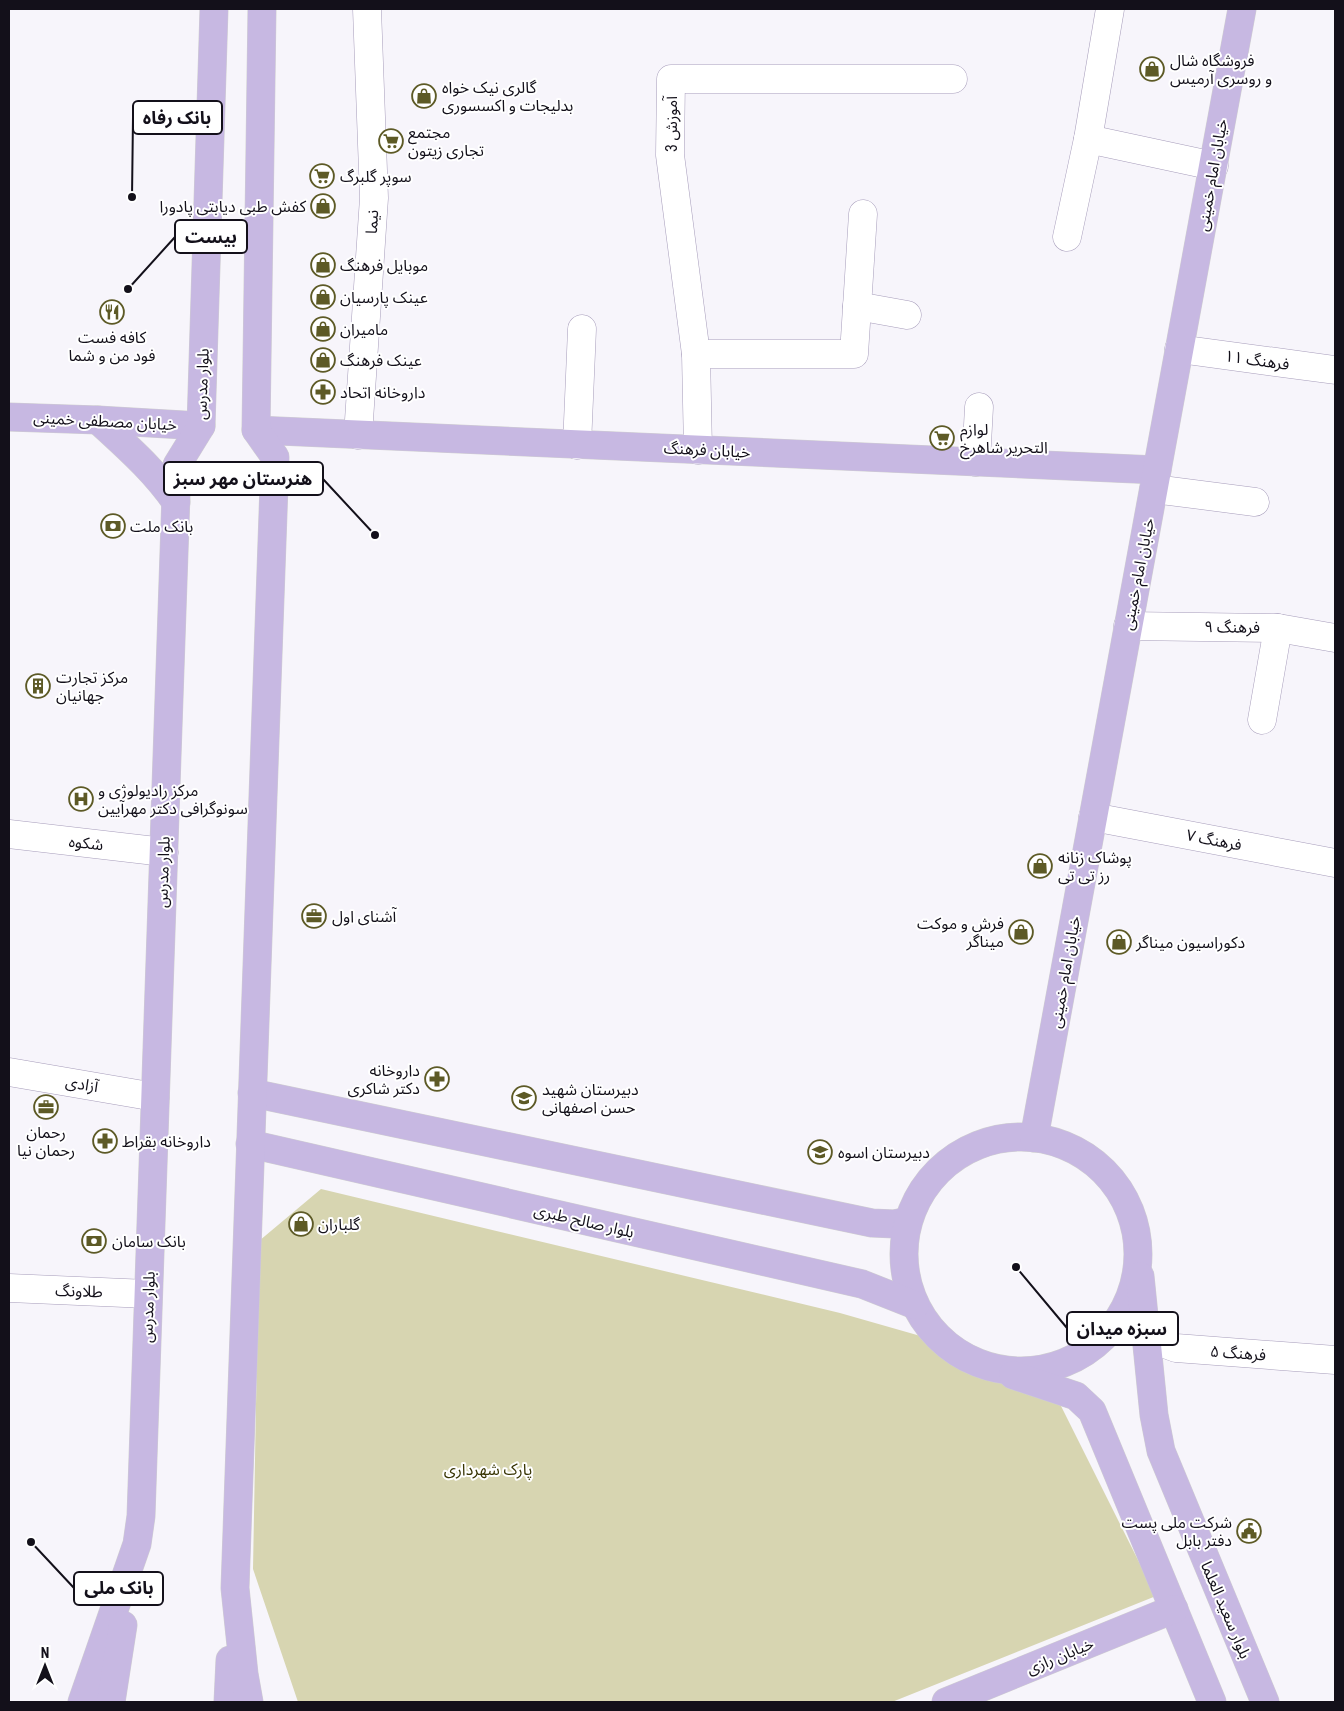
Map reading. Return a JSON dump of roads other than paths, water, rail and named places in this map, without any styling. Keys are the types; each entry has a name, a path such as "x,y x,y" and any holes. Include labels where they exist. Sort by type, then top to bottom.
{"main road":[{"name":"بلوار مدرس","path":"82,1702 137,1544 141,1516 177,465 201,426 214,9"},
{"path":"228,1702 235,1588 275,457 256,430 262,9"},
{"name":"خیابان امام خمینی","path":"1034,1138 1242,9"},
{"name":"خیابان مصطفی خمینی","path":"9,417 201,426"},
{"path":"98,420 148,467 176,502"},
{"name":"خیابان فرهنگ","path":"256,430 976,462 1156,480"},
{"path":"252,1093 872,1222 894,1224 908,1222"},
{"path":"988,1367 1013,1371 1035,1370 1055,1366 1075,1358 1093,1347 1122,1315 1137,1276 1138,1254 1136,1233 1130,1212 1121,1194 1108,1176 1093,1162 1075,1150 1055,1143 1034,1138 992,1141 972,1148 953,1159 937,1173 924,1189 913,1208 908,1222 904,1249 904,1270 909,1291 915,1305 930,1328 945,1343 965,1358 988,1367 1076,1396 1092,1411 1212,1702"},
{"name":"بلوار صالح طبری","path":"250,1144 862,1284 915,1305"},
{"name":"بلوار سعید العلما","path":"1138,1254 1154,1415 1161,1451 1265,1702"},
{"path":"111,1702 137,1544"},
{"path":"235,1588 244,1674 249,1702"},
{"name":"خیابان رازی","path":"946,1702 1174,1609"}],"street":[{"name":"نیما","path":"358,434 374,198 367,9"},
{"path":"1067,237 1088,139 1110,9"},
{"name":"آموزش 3","path":"698,450 696,354 670,155 671,79 953,79"},
{"path":"1088,139 1214,166"},
{"path":"696,354 854,354 862,214"},
{"path":"857,306 907,314"},
{"path":"577,445 582,329"},
{"name":"فرهنگ ۱۱","path":"1179,349 1335,370"},
{"path":"976,462 979,407"},
{"path":"1156,480 1255,502"},
{"name":"فرهنگ ۹","path":"1128,626 1278,628 1335,638"},
{"path":"1262,720 1278,628"},
{"name":"فرهنگ ۷","path":"1093,817 1335,862"},
{"name":"شکوه","path":"9,834 164,852"},
{"name":"آزادی","path":"9,1072 155,1097"},
{"name":"طلاونگ","path":"9,1288 148,1294"},
{"name":"فرهنگ ۵","path":"1146,1331 1157,1341 1166,1346 1176,1348 1335,1360"}],"place":[{"name":"فروشگاه شال و روسری آرمیس","path":"1152,69"},
{"name":"گالری نیک خواه بدلیجات و اکسسوری","path":"424,96"},
{"name":"مجتمع تجاری زیتون","path":"391,141"},
{"name":"سوپر گلبرگ","path":"322,176"},
{"name":"بانک رفاه","path":"132,197"},
{"name":"کفش طبی دیابتی پادورا","path":"323,206"},
{"name":"موبایل فرهنگ","path":"323,265"},
{"name":"بیست","path":"128,289"},
{"name":"عینک پارسیان","path":"323,297"},
{"name":"کافه فست فود من و شما","path":"112,312"},
{"name":"مامیران","path":"323,329"},
{"name":"عینک فرهنگ","path":"323,360"},
{"name":"داروخانه اتحاد","path":"323,392"},
{"name":"لوازم التحریر شاهرخ","path":"942,438"},
{"name":"بانک ملت","path":"113,526"},
{"name":"هنرستان مهر سبز","path":"375,535"},
{"name":"مرکز تجارت جهانیان","path":"38,686"},
{"name":"مرکز رادیولوژی و سونوگرافی دکتر مهرآیین","path":"81,799"},
{"name":"پوشاک زنانه رز تی تی","path":"1040,866"},
{"name":"آشنای اول","path":"314,916"},
{"name":"فرش و موکت میناگر","path":"1021,932"},
{"name":"دکوراسیون میناگر","path":"1119,942"},
{"name":"داروخانه دکتر شاکری","path":"437,1079"},
{"name":"دبیرستان شهید حسن اصفهانی","path":"524,1098"},
{"name":"رحمان رحمان نیا","path":"46,1107"},
{"name":"داروخانه بقراط","path":"105,1141"},
{"name":"دبیرستان اسوه","path":"820,1152"},
{"name":"گلباران","path":"301,1224"},
{"name":"بانک سامان","path":"94,1241"},
{"name":"سبزه میدان","path":"1016,1267"},
{"name":"شرکت ملی پست دفتر بابل","path":"1249,1531"},
{"name":"بانک ملی","path":"31,1542"}],"park label":[{"name":"پارک شهرداری","path":"488,1469"}]}
